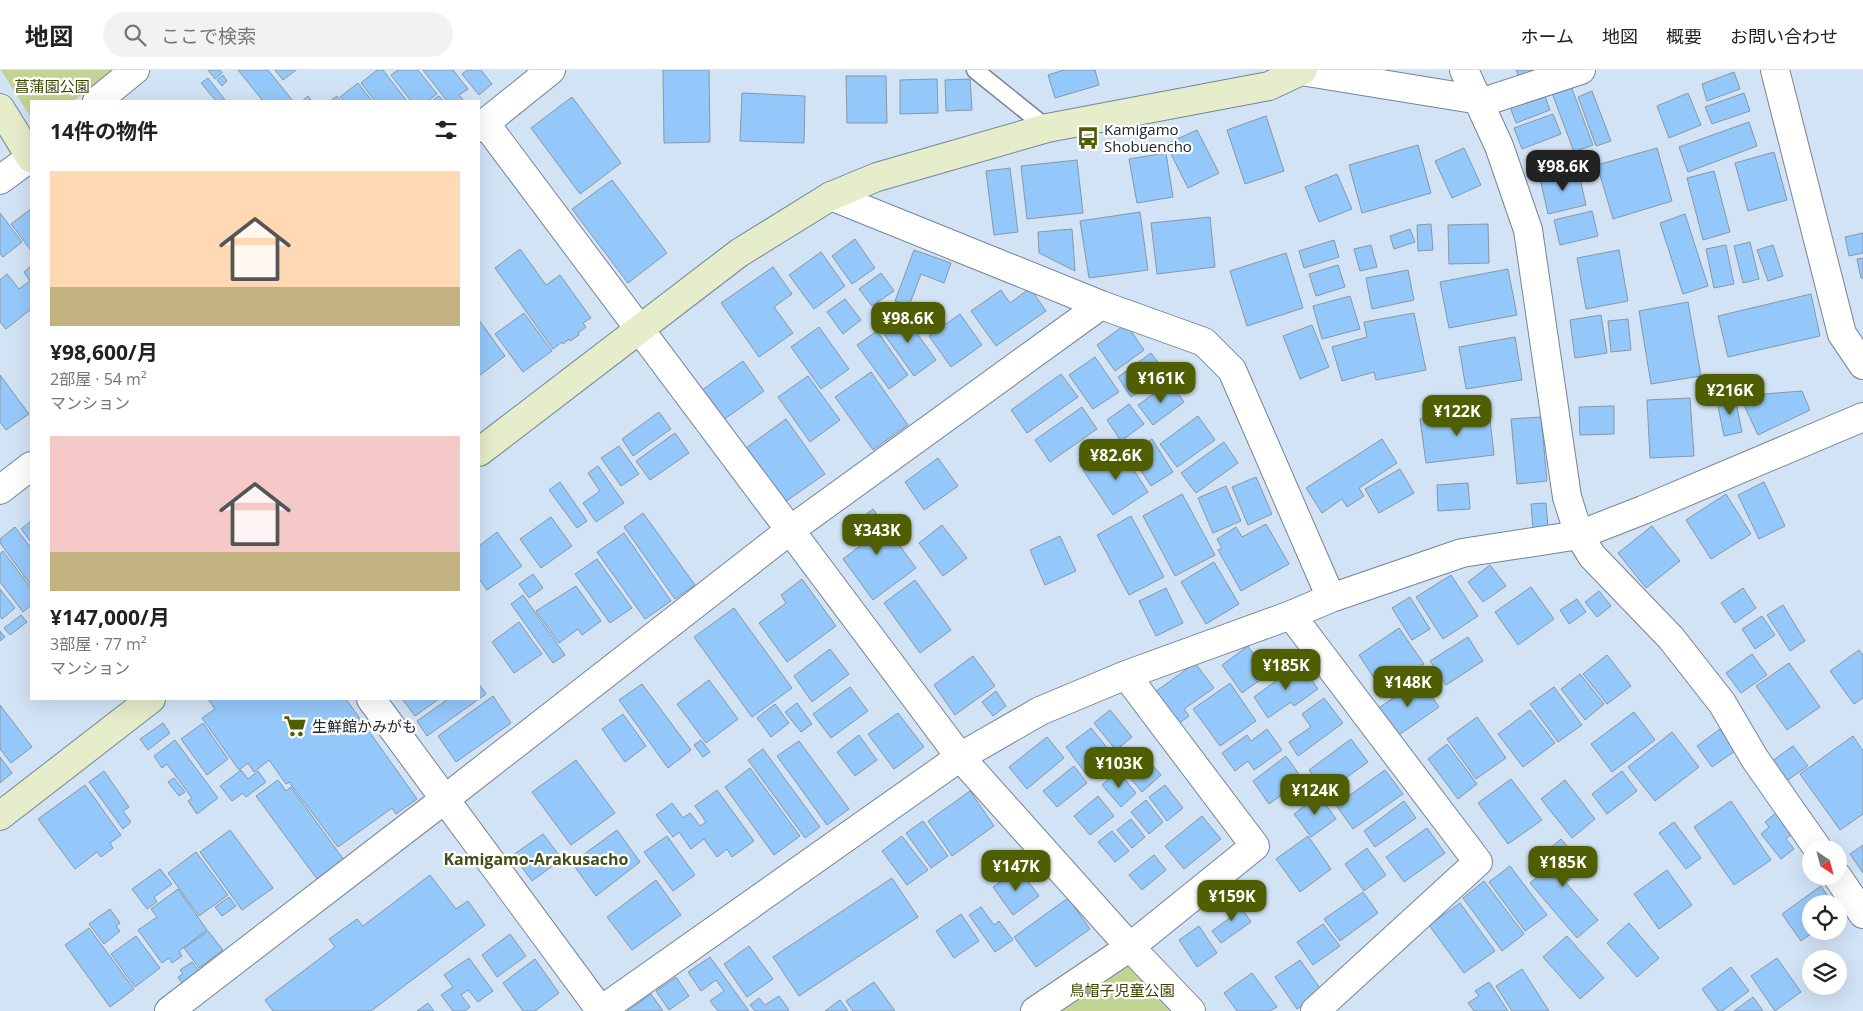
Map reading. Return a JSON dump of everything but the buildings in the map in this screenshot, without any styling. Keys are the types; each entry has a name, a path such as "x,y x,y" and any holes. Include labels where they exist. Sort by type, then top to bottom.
{"street":[{"path":"99,100 135,70"},
{"path":"551,70 482,126 960,757 1130,947 1191,1011"},
{"path":"1464,70 1500,146 1528,230 1567,497 1579,535 1592,556 1671,638 1722,703 1755,759 1812,840"},
{"path":"480,451 739,253 831,196 877,177 1047,128 1269,86 1302,71 1486,101 1581,70"},
{"path":"1776,70 1842,334 1863,365"},
{"path":"0,108 30,155"},
{"path":"0,180 30,158"},
{"path":"831,196 1101,305 1204,342 1232,370 1331,598"},
{"path":"169,1011 789,531 1101,305"},
{"path":"372,700 600,1011 960,757 1040,711 1126,675 1291,615 1331,598 1462,553 1579,535 1678,496 1863,417"},
{"path":"0,490 30,467"},
{"path":"1291,615 1478,862 1315,1011"},
{"path":"1035,1011 1130,947 1255,846 1126,675"},
{"path":"0,816 150,700"},
{"path":"1843,885 1863,914"}],"lane":[{"path":"975,70 1047,128"}],"green space":[{"name":"菖蒲園公園","path":"1,70 115,70 74,100 30,100 30,116"},
{"name":"鳥帽子児童公園","path":"1127,961 1170,1011 1059,1011"}],"place":[{"name":"Kamigamo Shobuencho","path":"1088,138"},
{"name":"生鮮館かみがも","path":"295,726"}],"district":[{"name":"Kamigamo-Arakusacho","path":"536,859"}]}
